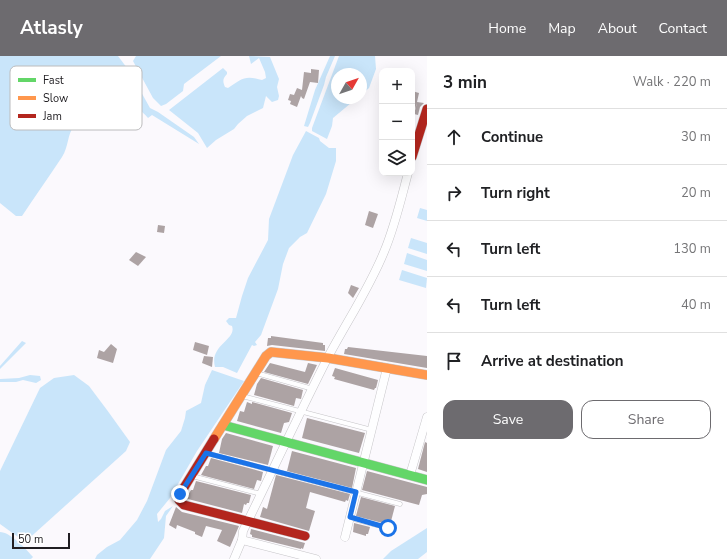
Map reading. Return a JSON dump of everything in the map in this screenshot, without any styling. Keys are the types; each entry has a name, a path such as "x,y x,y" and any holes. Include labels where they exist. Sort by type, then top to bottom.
{"street":[{"path":"415,147 427,109"},
{"path":"234,559 242,540 243,531 328,358 384,253 392,232 407,176"},
{"path":"305,536 182,504 179,500 192,476 266,356 271,352 328,358 427,375"},
{"path":"345,537 387,368"},
{"path":"410,475 427,417"},
{"path":"223,425 427,480"},
{"path":"242,540 316,559"}],"lane":[{"path":"256,373 313,389"},
{"path":"242,396 372,430"},
{"path":"206,453 400,504"},
{"path":"192,476 262,494"},
{"path":"350,517 388,528"}],"water":[{"path":"0,56 118,56 126,66 10,66 10,130 72,130 62,157 22,216 16,216 0,203"},
{"path":"136,56 221,56 184,84 183,91 161,106 153,98 142,78 142,66 136,66 133,61"},
{"path":"249,56 270,57 279,79 277,87 279,96 278,100 272,102 266,96 263,108 247,116 234,129 216,140 207,148 198,133 169,110 223,68 227,72 223,80 224,84 225,87 228,88 247,78 262,80 266,78 259,58 251,64"},
{"path":"330,56 335,56 310,123 308,127 304,126 315,90"},
{"path":"339,56 375,56 376,69 367,90 367,68 334,68"},
{"path":"331,77 331,104 350,104 333,118 332,126 327,139 312,131"},
{"path":"142,94 150,108 194,137 199,144 152,115 148,118 143,113"},
{"path":"306,131 319,138 320,141 329,148 336,148 336,161 326,194 307,233 300,237 289,248 283,264 278,289 261,335 255,342 257,345 252,345 237,373 223,367 215,367 214,359 216,353 231,335 232,331 232,326 226,321 229,318 236,318 248,278 268,240 269,219 293,155"},
{"path":"420,208 427,210 427,221 417,218"},
{"path":"411,238 427,243 427,254 408,248"},
{"path":"407,253 427,260 427,271 404,264"},
{"path":"402,270 427,278 426,288 399,280"},
{"path":"22,341 26,343 0,369 0,366"},
{"path":"212,370 244,381 197,451 170,498 157,514 158,522 165,511 173,506 166,516 164,538 150,559 95,559 97,555 107,547 120,540 137,520 147,501 166,450 181,431 186,411 201,403 205,385"},
{"path":"30,375 40,376 41,380 36,383 23,380 16,382 0,382 0,379 19,378"},
{"path":"74,375 89,386 130,442 126,451 25,542 0,524 0,471 40,388 54,378"},
{"path":"427,528 427,552 418,559 383,559 391,551"},
{"path":"0,532 13,538 33,557 31,559 0,559"}],"building":[{"path":"311,69 319,70 318,83 310,82 304,99 301,96 297,107 290,104 291,101 288,100 290,94 294,95 297,88 302,90 304,72 311,73"},
{"path":"415,92 419,93 417,102 424,103 420,107 418,115 415,114 417,103 415,109"},
{"path":"369,211 378,214 373,228 365,225"},
{"path":"158,225 165,226 164,233 157,232"},
{"path":"136,252 146,257 138,266 129,260"},
{"path":"351,285 359,288 353,298 348,293"},
{"path":"271,336 323,343 323,345 325,345 325,351 272,345 267,346 268,338 271,338"},
{"path":"195,342 209,346 207,355 193,350"},
{"path":"111,344 117,349 113,363 97,358 99,350 104,352"},
{"path":"348,347 427,356 427,368 344,354 345,349"},
{"path":"204,356 213,357 212,367 202,363"},
{"path":"270,363 305,372 308,363 317,365 308,384 264,372"},
{"path":"335,368 378,380 376,388 374,390 334,379 335,377 332,376"},
{"path":"261,378 303,390 301,399 296,398 294,406 254,395 257,384"},
{"path":"247,402 292,413 289,422 284,423 281,433 237,421 240,411 244,412"},
{"path":"307,418 365,433 359,453 302,438"},
{"path":"226,433 273,446 268,465 219,453 222,439"},
{"path":"425,442 427,443 427,472 418,469"},
{"path":"292,451 356,468 352,488 287,471"},
{"path":"211,458 263,472 261,481 257,480 254,489 201,475 206,466 208,466"},
{"path":"367,471 427,487 427,494 422,495 419,505 362,490"},
{"path":"276,475 350,494 348,501 346,500 345,502 310,492 306,508 315,511 309,531 260,517 263,507 267,509"},
{"path":"196,481 251,495 249,503 246,505 244,504 242,513 188,499 187,497 191,490 193,490"},
{"path":"361,497 395,506 390,525 356,516"},
{"path":"176,507 182,512 239,526 230,547 217,541 222,530 206,526 202,537 195,534 195,532 177,525 176,529 169,525"},
{"path":"354,523 370,527 368,534 366,534 366,536 353,532"},
{"path":"251,529 305,543 303,549 301,549 252,537 250,534"}],"traffic: fast":[{"path":"223,425 427,480"}],"traffic: slow":[{"path":"214,439 266,356 271,352 328,358 427,375"}],"traffic: jam":[{"path":"415,147 427,109"},
{"path":"214,439 180,494 179,500 184,505 305,536"}],"route":[{"path":"180,494 206,453 356,492 350,517 388,528"}]}
